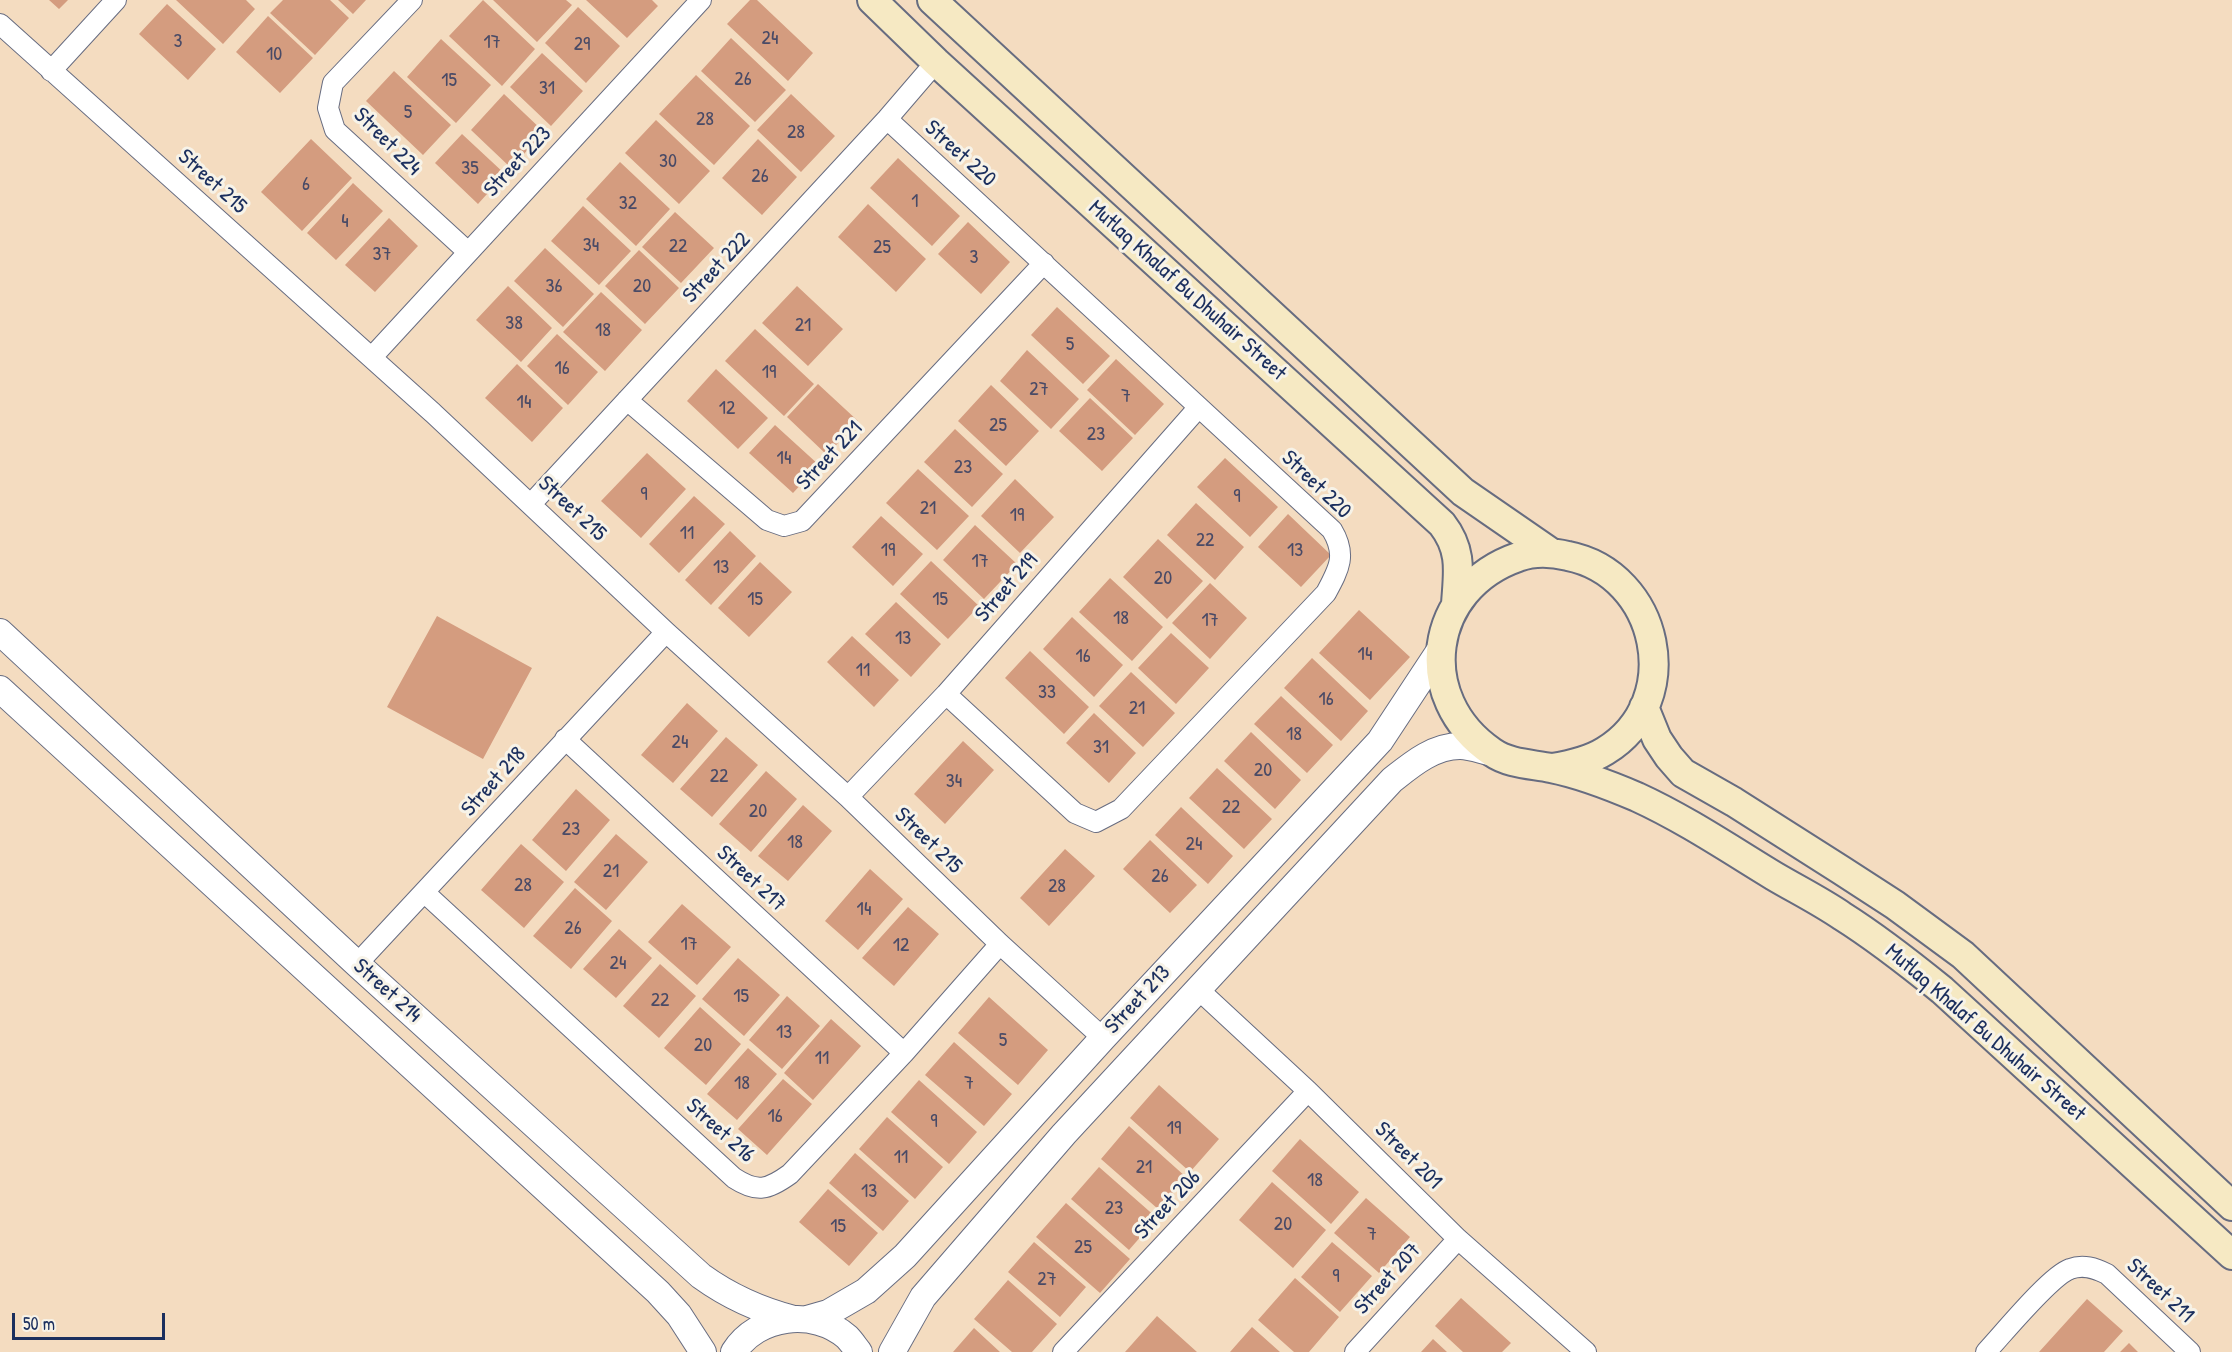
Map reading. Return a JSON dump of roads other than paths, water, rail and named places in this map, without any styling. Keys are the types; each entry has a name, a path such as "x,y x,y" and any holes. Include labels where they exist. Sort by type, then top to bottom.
{"main road":[{"name":"Mutlaq Khalaf Bu Dhuhair Street","path":"872,0 936,62 1442,524 1451,535 1457,552 1455,604"},
{"name":"Mutlaq Khalaf Bu Dhuhair Street","path":"932,0 1463,492 1550,552"},
{"path":"1550,552 1585,559 1616,577 1639,604 1652,637 1654,673 1644,707 1629,731 1607,750 1581,763 1552,768 1521,764 1493,753 1463,726 1444,690 1440,650 1445,626 1455,604 1473,582 1496,565 1522,555 1550,552"},
{"name":"Mutlaq Khalaf Bu Dhuhair Street","path":"1644,707 1657,739 1683,772 1841,870 1963,955 2232,1206"},
{"name":"Mutlaq Khalaf Bu Dhuhair Street","path":"1552,768 1602,782 1678,816 1842,915 1896,953 1942,990 2232,1255"}],"street":[{"path":"51,71 116,0"},
{"name":"Street 224","path":"412,0 333,83 328,108 335,130 468,252"},
{"name":"Street 223","path":"372,357 701,0"},
{"name":"Street 215","path":"0,24 372,357 666,632 848,797 1000,944 1102,1038"},
{"name":"Street 222","path":"531,504 936,62"},
{"name":"Street 220","path":"886,119 1332,530 1339,540 1342,554 1336,575 1326,593 1121,809 1096,822 1075,813 946,694"},
{"name":"Street 221","path":"627,400 767,520 784,526 802,522 1044,263"},
{"name":"Street 219","path":"848,797 946,694 1198,408"},
{"name":"Street 214","path":"0,632 357,964 701,1276 722,1291 748,1304 823,1323 846,1337 859,1352"},
{"name":"Street 218","path":"357,964 666,632"},
{"name":"Street 213","path":"734,1352 756,1329 781,1320 801,1319 828,1313 866,1291 890,1270 1102,1038 1380,741 1440,650"},
{"name":"Street 214","path":"0,689 658,1292 679,1315 703,1352"},
{"name":"Street 217","path":"566,739 903,1053"},
{"name":"Street 213","path":"892,1352 923,1298 1064,1134 1399,774 1425,756 1444,748 1461,746 1493,753"},
{"name":"Street 216","path":"424,893 734,1178 747,1187 760,1189 774,1185 790,1174 903,1053 1000,944"},
{"name":"Street 201","path":"1199,990 1308,1091 1458,1239 1586,1352"},
{"name":"Street 206","path":"1063,1352 1308,1091"},
{"name":"Street 207","path":"1354,1352 1458,1239"},
{"name":"Street 211","path":"1986,1352 2054,1279 2070,1269 2079,1267 2098,1269 2107,1274 2190,1352"}]}
